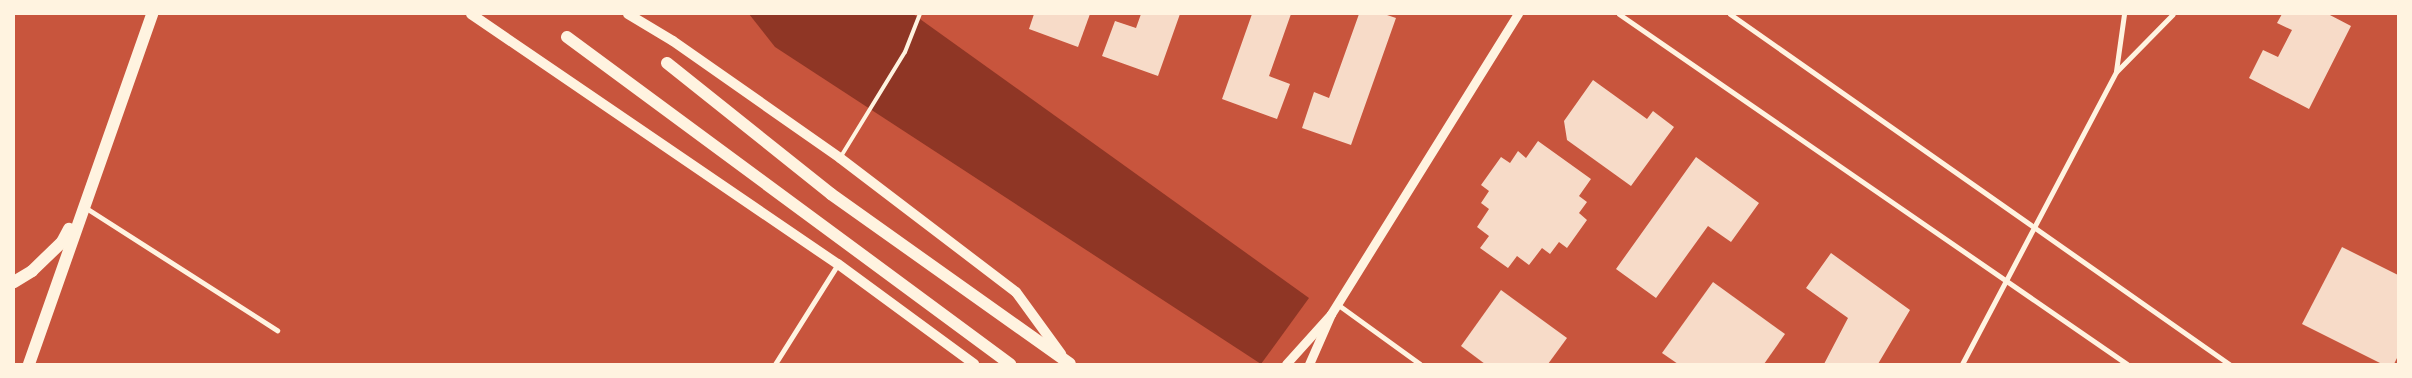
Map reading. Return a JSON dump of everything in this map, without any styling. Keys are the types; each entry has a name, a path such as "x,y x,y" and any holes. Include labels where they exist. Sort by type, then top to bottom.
{"main road":[{"path":"29,364 152,14"},
{"path":"471,14 838,264 974,364"},
{"path":"628,14 673,41 840,158 1016,292 1068,363"},
{"path":"567,37 1010,364"},
{"path":"668,63 831,194 1068,363"},
{"path":"14,282 32,271 62,242 83,206"}],"street":[{"path":"1309,364 1331,314 1518,14"},
{"path":"1619,14 2127,364"},
{"path":"1730,14 2230,364"},
{"path":"2116,72 2124,14"},
{"path":"1962,364 2116,72 2173,14"},
{"path":"83,206 278,330"},
{"path":"775,364 838,264"},
{"path":"1337,304 1420,364"},
{"path":"1286,364 1331,314"}],"lane":[{"path":"840,158 905,52 920,14"}],"shaded area":[{"path":"749,14 913,14 1309,298 1261,364 775,47"}],"building":[{"path":"1034,14 1090,14 1078,47 1029,29"},
{"path":"1141,14 1180,14 1158,76 1102,56 1115,21 1136,28"},
{"path":"1252,14 1291,14 1269,76 1290,84 1277,119 1222,99"},
{"path":"1359,14 1384,14 1396,18 1351,145 1302,128 1314,92 1329,98"},
{"path":"2282,14 2328,14 2351,26 2309,109 2249,78 2263,50 2278,57 2292,30 2277,23"},
{"path":"1593,80 1647,119 1653,111 1674,127 1631,186 1567,140 1564,121"},
{"path":"1538,141 1591,179 1579,196 1587,202 1579,213 1587,220 1567,248 1559,242 1550,254 1542,248 1529,265 1517,256 1508,268 1480,248 1489,236 1477,227 1489,209 1481,203 1489,191 1481,185 1501,157 1510,163 1518,151 1526,158"},
{"path":"1696,157 1759,203 1731,242 1708,226 1656,298 1616,269"},
{"path":"2342,247 2398,275 2398,356 2394,364 2382,364 2302,324"},
{"path":"1831,253 1910,310 1878,364 1824,364 1848,318 1806,288"},
{"path":"1713,282 1785,334 1764,364 1678,364 1662,353"},
{"path":"1501,290 1567,338 1548,364 1485,364 1461,346"}]}
